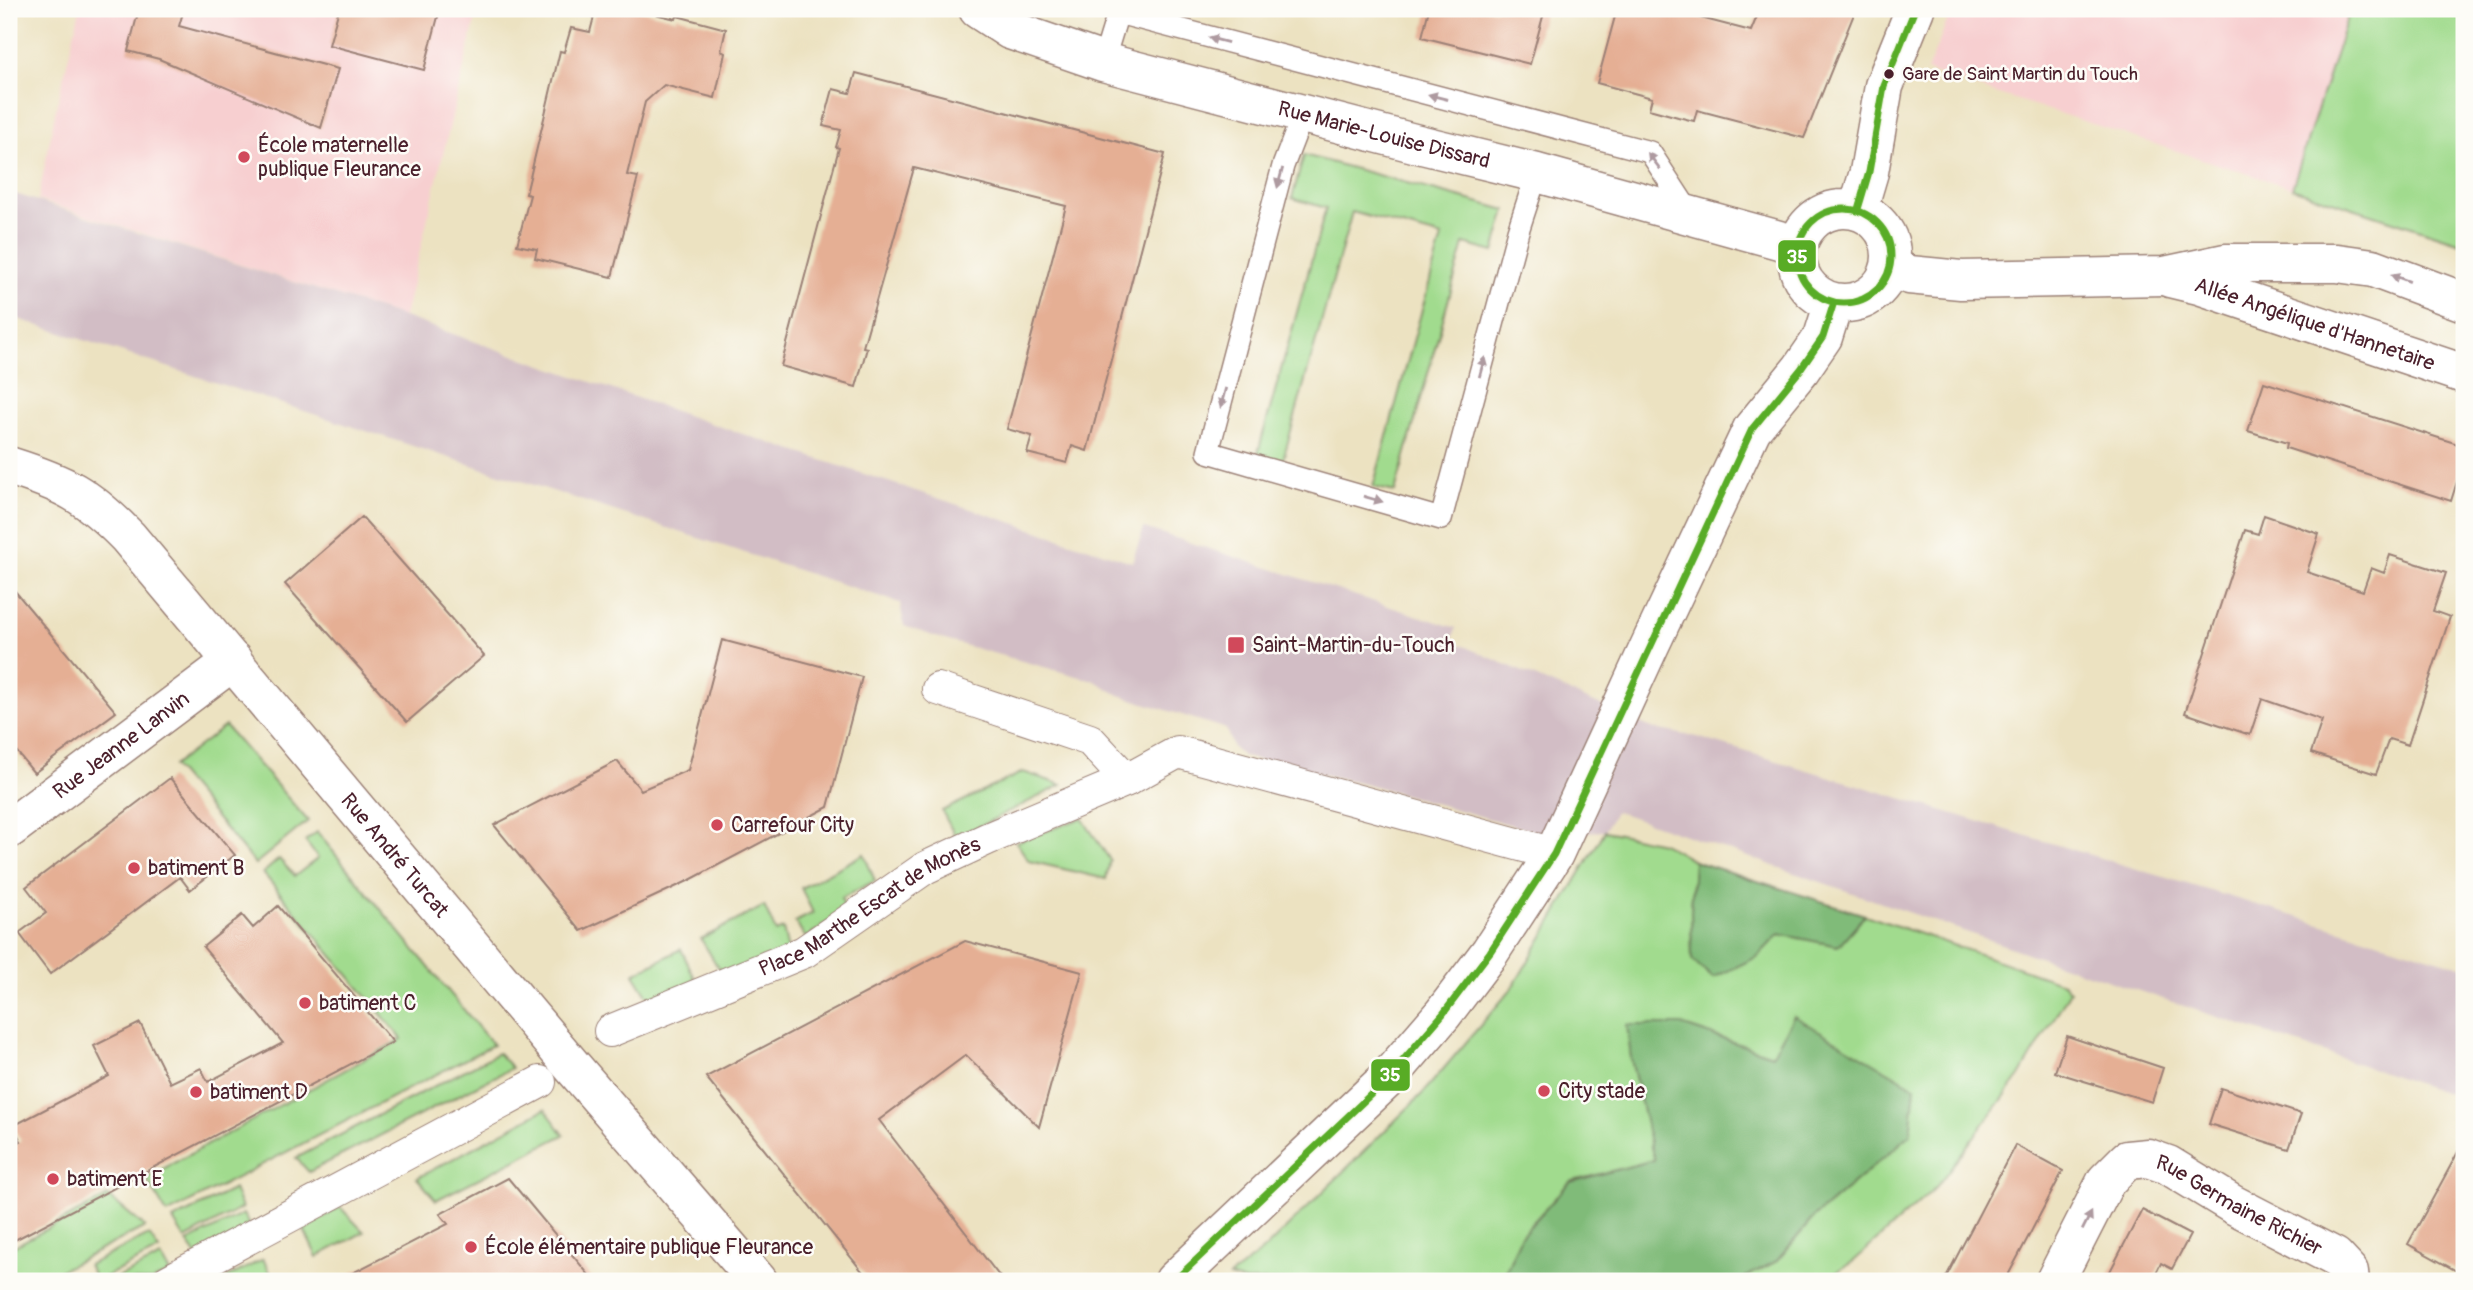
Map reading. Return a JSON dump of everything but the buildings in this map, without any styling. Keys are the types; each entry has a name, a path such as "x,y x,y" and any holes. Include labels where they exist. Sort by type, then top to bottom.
{"street":[{"name":"Rue Marie-Louise Dissard","path":"978,9 1010,30 1103,62 1537,173 1797,246"},
{"path":"1858,209 1869,172 1884,86 1915,9"},
{"path":"1838,208 1858,209 1874,218 1886,232 1892,249 1891,267 1883,284 1869,296 1852,303 1834,302 1816,295 1804,281 1797,264 1797,246 1805,228 1820,214 1838,208"},
{"name":"Allée Angélique d'Hannetaire","path":"1891,267 1909,275 1961,279 2164,276 2225,264 2337,264 2373,268 2464,302"},
{"name":"Allée Angélique d'Hannetaire","path":"2164,276 2199,285 2464,374"},
{"path":"1174,1281 1385,1081 1443,1014 1490,952 1554,854 1752,429 1801,369 1823,337 1834,302"},
{"name":"Rue André Turcat","path":"9,466 54,480 80,494 104,512 128,537 563,1055 758,1281"},
{"name":"Rue Jeanne Lanvin","path":"9,830 233,661"},
{"path":"938,689 1090,740 1127,780"},
{"name":"Place Marthe Escat de Monès","path":"610,1031 804,952 925,868 1127,780 1178,752 1554,854"},
{"path":"168,1281 540,1083"},
{"name":"Rue Germaine Richier","path":"2055,1281 2106,1181 2127,1160 2148,1158 2168,1165 2232,1204 2335,1257 2349,1272 2350,1281"}],"lane":[{"path":"1103,62 1118,13 1650,152 1692,217"},
{"path":"1303,114 1283,166 1209,453 1441,519 1518,231 1537,173"}],"shaded area":[{"name":"École maternelle publique Fleurance","path":"80,9 478,9 404,317 38,200"},
{"path":"1952,9 2350,9 2292,188 1927,71"},
{"path":"9,192 404,317 703,421 1132,562 1144,528 1456,628 1452,641 1654,729 1697,737 2464,967 2464,1099 2073,969 1615,811 1605,831 1543,834 1367,784 1244,757 1233,748 1226,729 1119,695 1095,681 945,640 904,626 900,603 9,316"}],"green space":[{"path":"2350,9 2464,9 2464,244 2292,188"},
{"path":"1304,155 1506,210 1494,252 1464,244 1395,492 1373,487 1442,237 1352,212 1282,463 1257,456 1326,208 1292,198"},
{"path":"225,726 308,821 255,864 173,766"},
{"path":"1023,772 1062,785 956,838 942,811"},
{"path":"1082,818 1110,860 1106,879 1029,861 1016,842"},
{"path":"1605,831 1662,843 1694,861 1692,960 1757,957 1779,934 1838,946 1865,915 2063,983 2070,991 2020,1076 1936,1187 1854,1261 1822,1281 1738,1281 1777,1261 1814,1217 1910,1135 1772,1055 1681,1025 1631,1059 1655,1160 1570,1182 1521,1235 1502,1281 1242,1281 1229,1277 1265,1249 1423,1093 1513,987"},
{"path":"317,832 493,1045 167,1214 146,1178 402,1039 263,873 279,859 295,876 318,858 305,841"},
{"path":"864,854 875,881 841,898 846,910 806,938 795,922 813,913 801,888"},
{"path":"1694,861 1865,915 1838,946 1779,934 1757,957 1713,978 1692,960"},
{"path":"764,906 776,932 783,929 788,950 722,974 701,939"},
{"path":"681,949 697,983 649,998 634,974"},
{"path":"1794,1016 1915,1087 1910,1135 1814,1217 1777,1261 1738,1281 1502,1281 1521,1236 1570,1182 1654,1160 1631,1059 1627,1025 1681,1025 1772,1055"},
{"path":"498,1053 512,1068 309,1172 296,1158"},
{"path":"545,1109 564,1135 436,1200 417,1178"},
{"path":"234,1189 242,1208 185,1239 173,1220"},
{"path":"108,1196 145,1227 40,1281 9,1281 9,1249"},
{"path":"340,1207 364,1232 317,1257 304,1230"},
{"path":"243,1214 252,1230 199,1259 187,1242"},
{"path":"149,1235 159,1250 97,1281 88,1265"},
{"path":"161,1257 170,1273 152,1281 111,1281"},
{"path":"263,1259 273,1278 267,1281 221,1281"}],"transit line":[{"name":"35","path":"1858,209 1869,172 1884,86 1915,9"},
{"name":"35","path":"1844,209 1862,212 1877,223 1888,238 1891,256 1888,274 1877,289 1862,300 1844,303 1826,300 1811,289 1800,274 1797,256 1800,238 1811,223 1826,212 1844,209"},
{"name":"35","path":"1174,1281 1385,1081 1443,1014 1490,952 1554,854 1752,429 1801,369 1823,337 1834,302"}],"place":[{"name":"Gare de Saint Martin du Touch","path":"1889,74"},
{"name":"École maternelle publique Fleurance","path":"244,157"},
{"name":"Saint-Martin-du-Touch","path":"1236,645"},
{"name":"Carrefour City","path":"717,825"},
{"name":"batiment B","path":"134,868"},
{"name":"batiment C","path":"305,1003"},
{"name":"City stade","path":"1544,1091"},
{"name":"batiment D","path":"196,1092"},
{"name":"batiment E","path":"53,1179"},
{"name":"École élémentaire publique Fleurance","path":"471,1247"}]}
